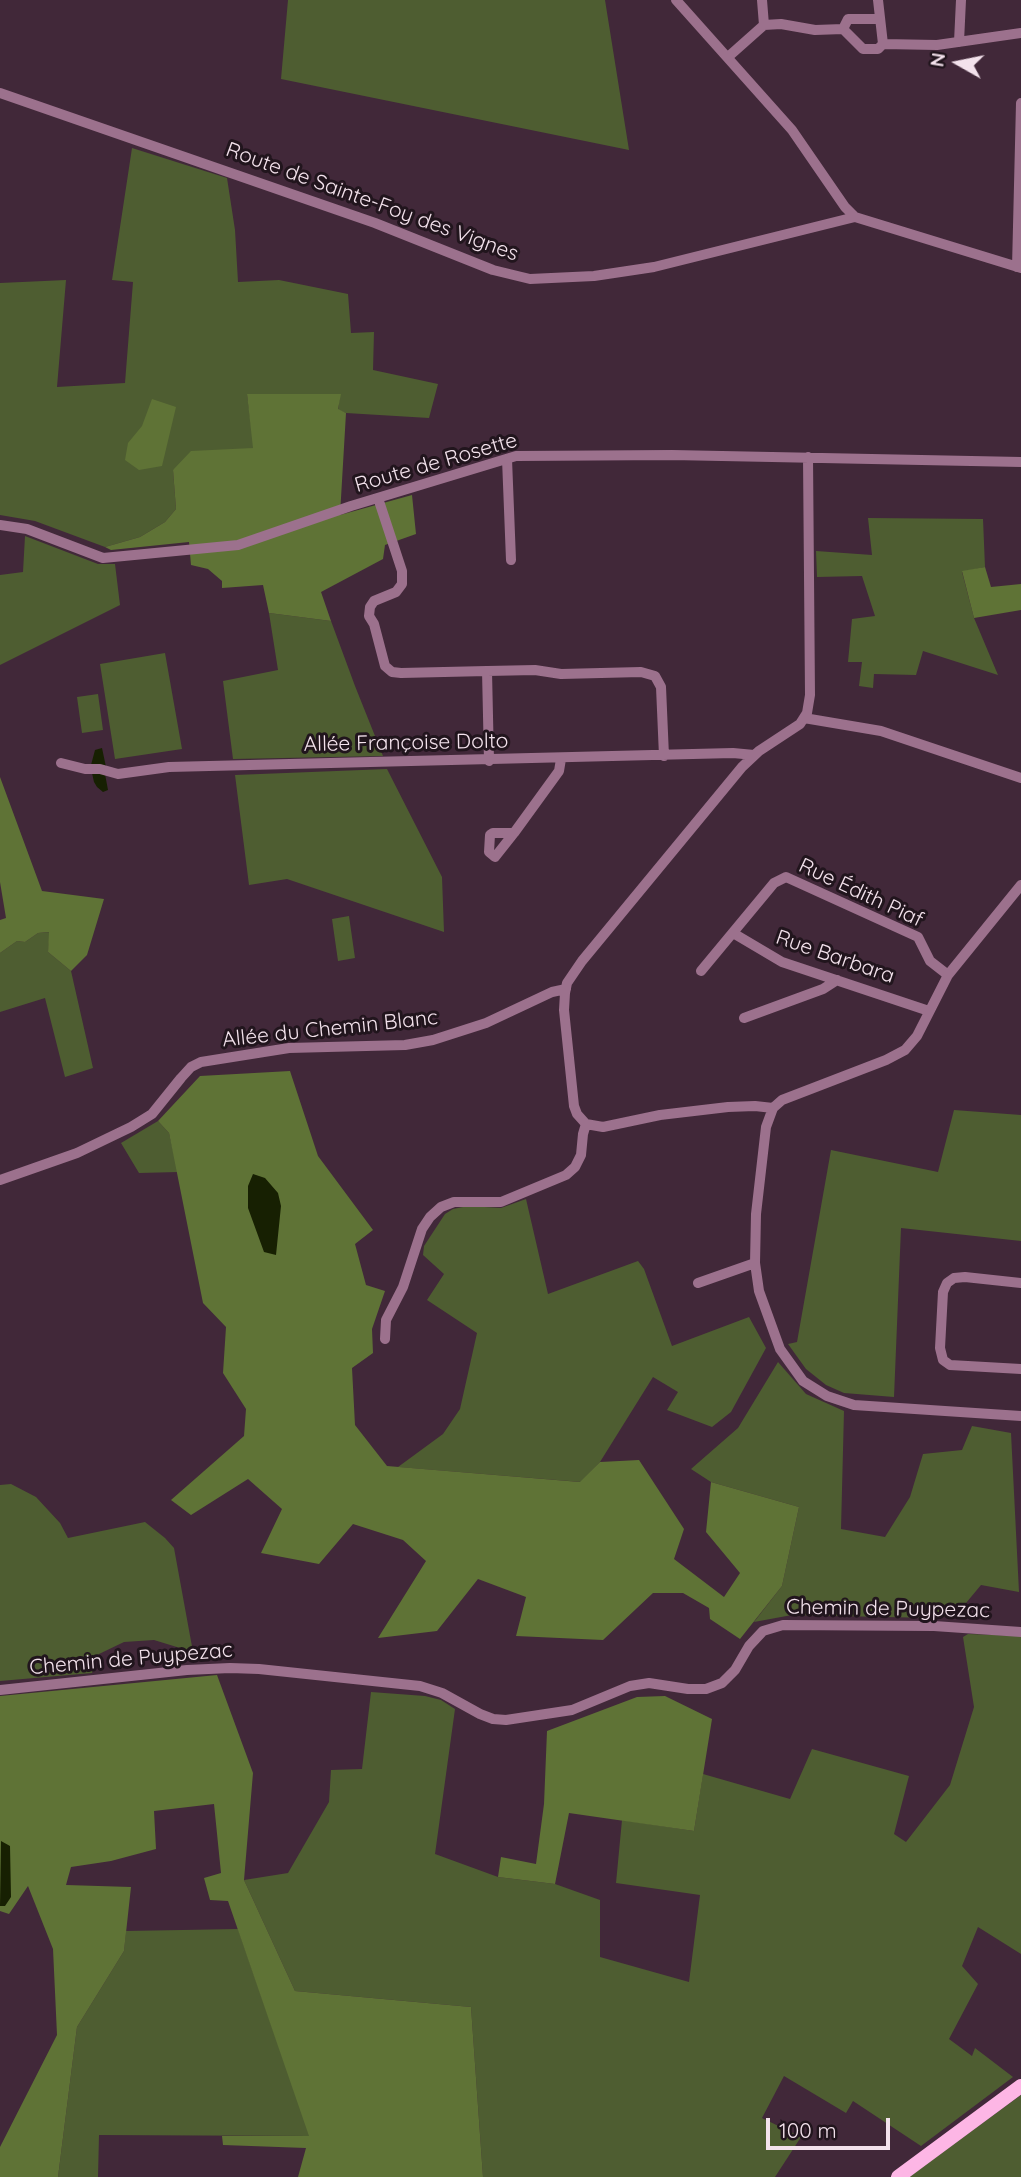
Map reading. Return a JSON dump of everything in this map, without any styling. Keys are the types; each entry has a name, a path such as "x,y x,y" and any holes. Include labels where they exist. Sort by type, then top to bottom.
{"main road":[{"path":"898,2177 1021,2086"},
{"path":"889,2177 969,2124"}],"street":[{"path":"676,0 792,130 845,207 855,216 1019,267 1021,103"},
{"path":"762,0 764,25"},
{"path":"728,57 764,25 781,24 815,30 843,29 863,50 878,50 883,44 883,29 878,19 878,0"},
{"path":"959,42 961,0"},
{"path":"843,29 848,19 878,19"},
{"path":"883,44 937,45 1021,33 1021,22"},
{"name":"Route de Sainte-Foy des Vignes","path":"0,93 375,223 493,270 530,279 594,276 654,267 855,216"},
{"name":"Route de Rosette","path":"0,525 27,529 103,558 238,545 516,456 646,455 1021,462"},
{"path":"773,1108 728,1107 660,1115 603,1127 586,1124 574,1105 564,1010 566,989 582,961 617,917 742,767 754,755 800,724 804,718 810,695 808,457"},
{"path":"507,459 511,560"},
{"path":"378,498 402,570 402,584 396,592 374,601 370,607 369,616 374,624 385,666 392,672 401,673 536,670 561,674 651,674 659,680 662,687 664,756"},
{"path":"487,671 489,761"},
{"path":"804,718 881,731 1021,778"},
{"name":"Allée Françoise Dolto","path":"61,763 118,774 169,767 733,753 754,755"},
{"path":"514,833 559,771 561,759"},
{"name":"Rue Édith Piaf","path":"701,971 774,883 786,877 918,937 926,957 948,975"},
{"path":"1021,885 948,975 917,1036 905,1050 886,1060 782,1100 773,1108 765,1127 756,1214 755,1263 759,1291 780,1349 803,1381 827,1396 854,1405 1021,1416"},
{"name":"Rue Barbara","path":"733,933 782,962 929,1011"},
{"path":"744,1018 823,989 837,980"},
{"name":"Allée du Chemin Blanc","path":"0,1180 77,1153 131,1127 152,1114 191,1067 201,1062 289,1048 405,1045 433,1040 486,1023 537,998 566,989"},
{"path":"385,1339 386,1320 403,1287 422,1229 430,1217 441,1207 454,1202 501,1202 566,1175 575,1167 581,1156 586,1124"},
{"path":"698,1283 755,1263"},
{"path":"1021,1283 965,1277 954,1278 947,1283 943,1292 940,1348 943,1360 950,1365 1021,1368"},
{"name":"Chemin de Puypezac","path":"0,1690 187,1670 259,1669 420,1686 443,1693 480,1714 506,1720 572,1710 630,1686 649,1684 706,1689 722,1683 735,1670 749,1646 763,1631 783,1625 934,1626 1021,1632"}],"shaded area":[{"path":"288,0 605,0 629,150 281,79"},
{"path":"132,148 227,178 235,230 238,282 279,280 348,294 351,333 374,332 373,370 438,384 429,418 346,413 338,410 340,394 247,394 254,448 173,470 176,509 165,522 140,537 105,547 35,521 0,515 0,283 66,280 57,387 125,383 133,282 112,280"},
{"path":"868,518 983,519 985,567 962,572 974,618 998,675 923,651 916,675 874,674 873,688 859,686 862,662 848,662 852,619 875,616 862,576 817,577 816,551 872,555"},
{"path":"25,536 98,564 115,564 120,605 0,665 0,575 23,572"},
{"path":"269,613 331,621 383,756 233,759 223,681 278,670"},
{"path":"165,653 182,749 115,759 100,664"},
{"path":"98,694 103,730 82,733 77,697"},
{"path":"102,748 106,767 91,765 95,750"},
{"path":"387,769 442,877 444,932 287,879 249,885 235,775"},
{"path":"92,773 105,774 108,790 103,792 97,787"},
{"path":"349,916 355,958 338,961 332,919"},
{"path":"50,932 48,952 71,971 93,1068 65,1077 45,998 0,1012 0,953 17,941 25,942 38,933"},
{"path":"954,1110 1021,1115 1021,1241 901,1228 894,1397 844,1393 826,1385 806,1369 788,1344 797,1342 831,1150 938,1172"},
{"path":"158,1121 169,1133 178,1172 139,1173 121,1143"},
{"path":"253,1174 265,1178 278,1193 281,1206 276,1255 264,1252 248,1208 248,1186"},
{"path":"526,1199 548,1294 638,1261 644,1269 672,1346 749,1317 766,1348 731,1412 712,1427 667,1410 678,1392 653,1377 600,1462 581,1482 398,1467 443,1434 460,1409 477,1333 427,1300 444,1274 423,1255 424,1246 445,1214 453,1209 468,1206 501,1208"},
{"path":"778,1362 806,1394 844,1411 841,1529 885,1537 910,1497 923,1454 962,1450 972,1426 1011,1433 1019,1592 981,1585 966,1603 961,1615 933,1618 792,1615 754,1622 782,1586 799,1507 711,1482 691,1469 738,1428"},
{"path":"11,1484 36,1497 60,1523 68,1538 145,1522 165,1538 174,1548 193,1652 154,1640 124,1642 99,1654 92,1673 0,1681 0,1485"},
{"path":"968,1634 1021,1636 1021,1954 978,1927 962,1966 978,1984 949,2039 972,2056 975,2048 1013,2077 921,2146 853,2101 846,2113 784,2076 762,2118 801,2137 775,2177 483,2177 471,2007 295,1991 244,1880 288,1873 329,1802 331,1770 362,1769 371,1692 425,1696 441,1700 455,1709 435,1854 498,1877 555,1884 600,1900 600,1957 689,1982 700,1895 616,1883 622,1820 694,1831 703,1774 790,1799 812,1749 909,1776 894,1834 906,1842 950,1785 974,1707 963,1637"},
{"path":"1,1841 10,1846 11,1897 5,1906 0,1906"},
{"path":"238,1929 310,2136 99,2135 98,2177 58,2177 77,2027 124,1951 126,1931"},
{"path":"1021,2095 1021,2177 909,2177"}],"green space":[{"path":"247,394 341,394 338,409 346,413 340,515 412,495 416,534 385,545 383,559 321,592 331,621 269,613 263,585 222,588 222,581 208,569 191,565 189,542 111,550 105,547 140,537 165,522 176,509 173,470 191,451 253,448"},
{"path":"152,399 176,407 162,466 139,470 125,460 128,443 142,426"},
{"path":"985,567 991,587 1021,584 1021,610 974,618 962,571"},
{"path":"0,777 42,891 104,899 87,955 71,971 48,952 49,932 38,933 25,942 17,941 0,953 0,920 6,918 0,882"},
{"path":"290,1071 318,1156 373,1230 355,1244 366,1285 385,1291 372,1329 373,1353 352,1368 355,1425 387,1466 580,1482 600,1462 639,1460 684,1529 674,1559 724,1597 740,1573 706,1532 711,1482 799,1507 782,1586 740,1639 710,1619 709,1608 683,1593 653,1593 603,1640 516,1636 526,1597 478,1579 437,1631 378,1638 426,1561 403,1540 353,1524 319,1564 261,1553 282,1509 248,1479 191,1515 171,1500 244,1436 246,1409 223,1373 226,1327 203,1303 169,1133 158,1121 200,1076"},
{"path":"217,1675 253,1773 244,1880 295,1991 471,2007 483,2177 298,2177 306,2148 223,2145 222,2136 309,2136 228,1901 210,1900 204,1878 221,1873 214,1804 154,1811 156,1849 111,1861 71,1867 66,1885 131,1887 124,1951 77,2027 58,2177 0,2177 0,2147 57,2035 53,1949 28,1886 9,1914 0,1911 0,1696"},
{"path":"665,1696 712,1719 694,1831 569,1813 555,1884 498,1877 501,1857 536,1864 544,1804 547,1731 637,1697"}]}
